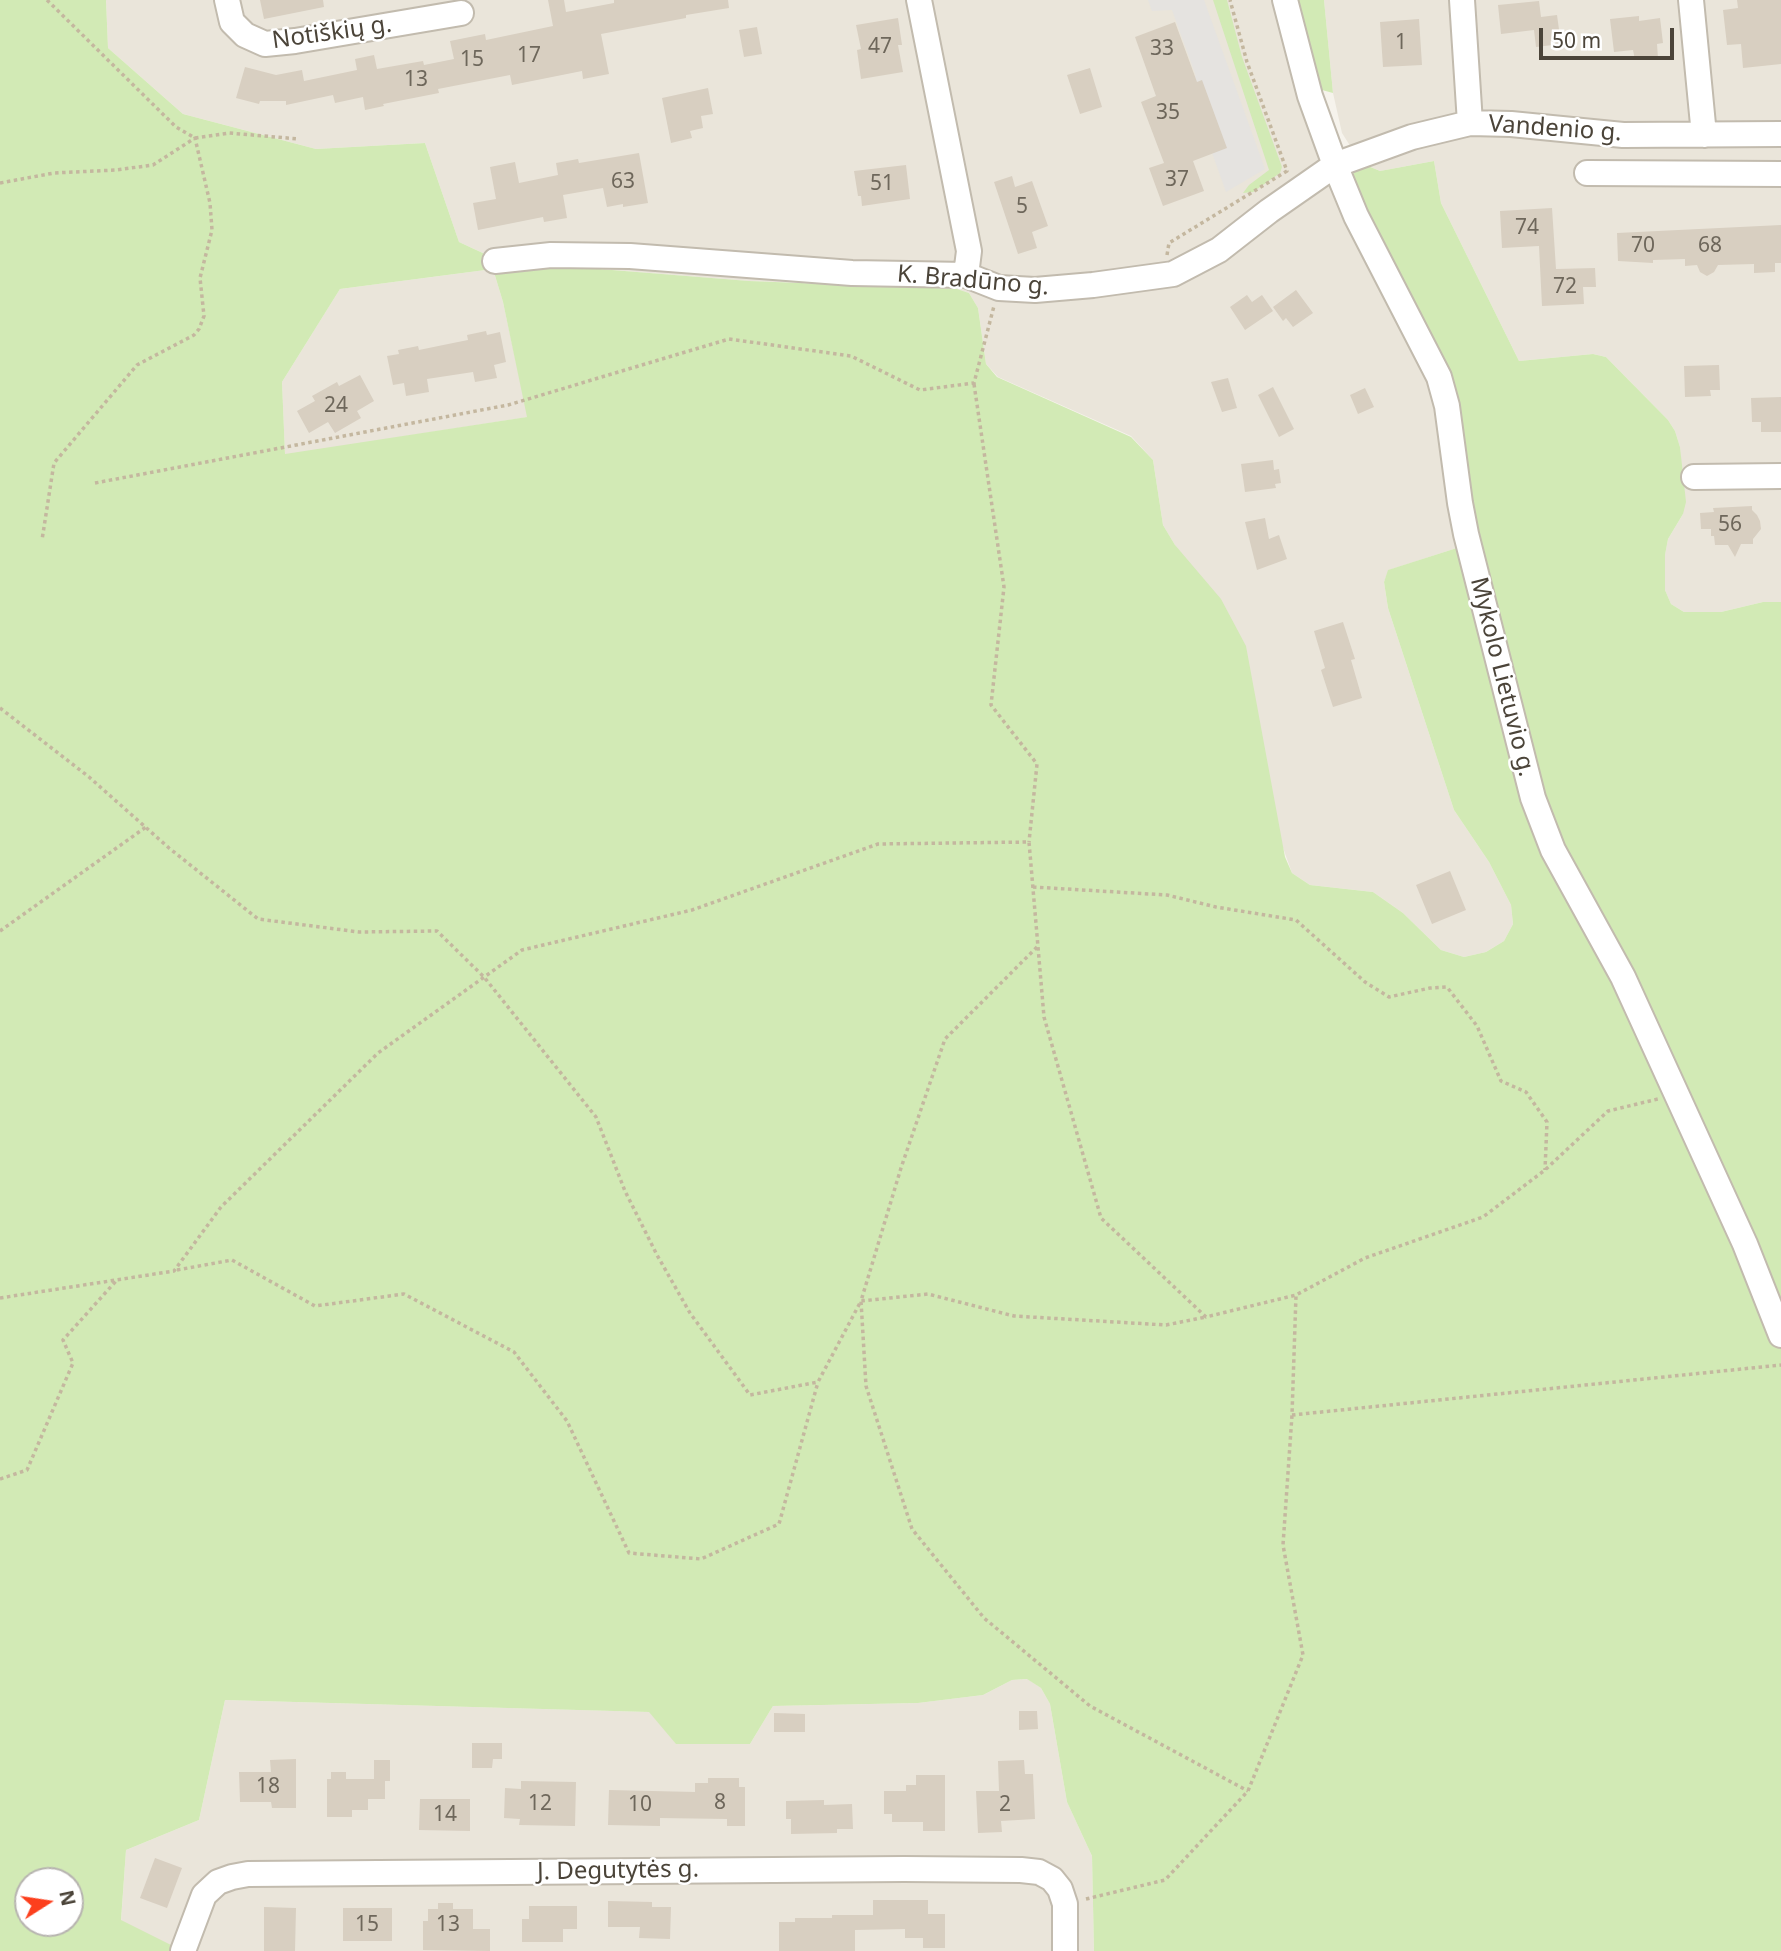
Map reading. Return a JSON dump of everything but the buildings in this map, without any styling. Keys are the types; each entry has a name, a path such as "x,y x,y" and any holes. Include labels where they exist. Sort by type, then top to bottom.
{"street":[{"name":"Notiškių g.","path":"227,0 232,22 245,35 265,44 461,13"},
{"path":"919,0 969,251 966,275"},
{"name":"Mykolo Lietuvio g.","path":"1285,0 1310,96 1335,165 1356,216 1440,377 1466,534 1533,798 1553,850 1623,977 1745,1244 1781,1335"},
{"path":"1462,0 1470,123"},
{"path":"1691,0 1704,135"},
{"name":"Vandenio g.","path":"1335,165 1412,137 1470,123 1511,124 1623,135 1781,134"},
{"name":"K. Bradūno g.","path":"495,261 551,255 630,256 852,274 966,275 999,288 1035,290 1173,274 1219,250 1335,165"},
{"path":"1587,173 1781,174"},
{"path":"1694,477 1781,476"},
{"name":"J. Degutytės g.","path":"183,1951 204,1895 218,1882 248,1874 1021,1870 1039,1872 1052,1879 1060,1889 1065,1904"},
{"path":"1065,1904 1065,1951"}],"path":[{"path":"43,540 54,463 137,365 194,335 200,329 204,316 200,278 212,230 210,203 195,138 176,127 47,0"},
{"path":"1169,243 1287,171 1247,62 1230,0"},
{"path":"0,183 54,173 153,165 195,138 229,134 299,139"},
{"path":"999,288 974,383 1004,587 991,705 1037,764 1029,842 1044,1017 1101,1218 1206,1317"},
{"path":"95,483 508,405 729,339 851,356 920,390 974,383"},
{"path":"0,708 89,776 146,827 258,919 359,932 437,931 484,977 596,1117 625,1191 657,1255 690,1313 750,1395 818,1382"},
{"path":"0,931 146,827"},
{"path":"174,1270 222,1208 378,1053 522,950 692,910 878,844 1029,842"},
{"path":"1033,887 1167,895 1216,907 1296,920 1364,982 1390,997 1447,987 1477,1026 1501,1081 1525,1092 1547,1122 1545,1170"},
{"path":"0,1298 232,1260 315,1306 404,1294 514,1352 567,1421 629,1553 702,1559 779,1524 818,1382 861,1301 901,1168 945,1039 1038,946"},
{"path":"861,1301 929,1294 1014,1317 1167,1325 1296,1295 1365,1258 1483,1217 1545,1170 1608,1111 1677,1094"},
{"path":"0,1479 27,1470 73,1363 63,1340 118,1279"},
{"path":"1065,1904 1165,1880 1248,1791 1303,1655 1283,1545 1292,1415 1296,1295"},
{"path":"861,1301 866,1386 912,1530 984,1618 1090,1706 1248,1791"},
{"path":"1292,1415 1781,1365"}],"shaded area":[{"path":"106,0 1277,0 1435,383 1460,547 1389,570 1384,582 1388,608 1454,810 1489,862 1511,905 1513,924 1504,941 1486,952 1464,957 1441,950 1403,913 1373,892 1310,885 1292,873 1175,545 1163,525 1153,460 1131,436 998,377 986,364 978,308 969,293 957,289 749,281 500,261 459,242 425,143 316,149 183,114 108,48"},
{"path":"1148,0 1204,0 1265,169 1226,192 1186,80 1196,76 1172,10 1152,11"},
{"path":"1324,0 1781,0 1781,602 1763,602 1721,612 1684,612 1671,604 1665,590 1665,555 1668,539 1683,514 1680,447 1675,431 1668,420 1606,357 1593,354 1519,361 1441,203 1434,161 1380,171 1361,163 1342,133 1333,93"},
{"path":"493,269 503,302 528,417 285,455 282,382 340,289"},
{"path":"1028,1679 1041,1688 1050,1704 1067,1802 1092,1856 1094,1951 171,1951 121,1921 126,1850 199,1820 225,1700 650,1712 677,1744 750,1744 773,1706 918,1703 983,1695 1012,1680"}],"green space":[{"path":"0,0 106,0 108,48 183,114 316,149 425,143 459,242 500,261 749,281 957,289 969,293 978,308 986,364 997,377 1131,437 1153,460 1163,525 1175,545 1221,599 1246,646 1285,857 1292,873 1310,885 1373,892 1403,913 1441,950 1464,957 1486,952 1504,941 1513,924 1511,905 1489,862 1454,810 1388,608 1384,582 1388,570 1460,547 1457,398 1365,220 1352,175 1361,163 1380,171 1434,161 1441,203 1519,361 1593,354 1606,357 1668,420 1675,431 1680,447 1686,502 1683,514 1668,539 1665,555 1665,590 1671,604 1684,612 1721,612 1763,602 1781,602 1781,1951 1094,1951 1092,1856 1067,1802 1050,1704 1041,1688 1027,1679 1012,1680 983,1695 918,1703 773,1706 750,1744 676,1744 649,1712 225,1700 199,1820 126,1850 121,1920 173,1946 171,1951 0,1951","holes":["493,269 503,302 527,417 285,454 282,382 340,289"]},
{"path":"1213,0 1227,0 1242,57 1282,167 1280,173 1253,192 1243,193 1269,170"},
{"path":"1293,0 1324,0 1333,93 1322,90 1316,81"}]}
